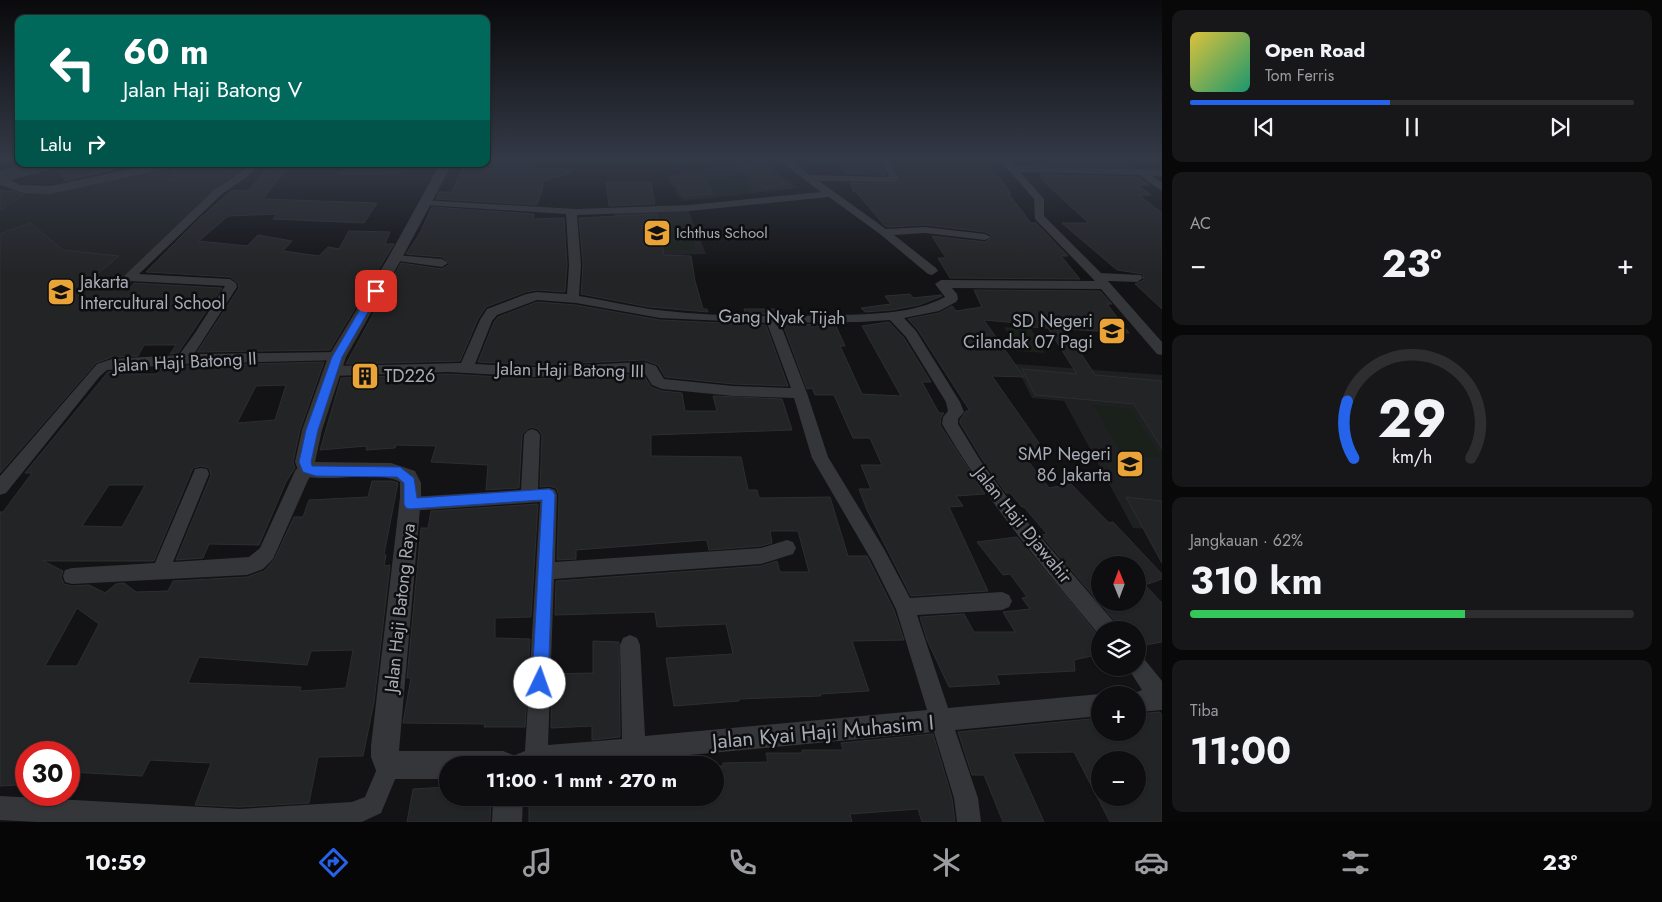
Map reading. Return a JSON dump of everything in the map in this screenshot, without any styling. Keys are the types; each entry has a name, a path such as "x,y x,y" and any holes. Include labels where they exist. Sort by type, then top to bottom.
{"street":[{"path":"183,359 218,309 231,285 227,282 129,277 212,197"},
{"path":"72,576 246,567 256,563 267,553 301,476 307,469 305,462 312,430 335,364 428,197"},
{"path":"425,202 571,211 712,206 796,197"},
{"path":"837,197 884,232 932,271"},
{"path":"1037,197 1039,218 1101,281 1162,351"},
{"path":"571,211 576,265 573,300"},
{"path":"884,232 925,230 985,237"},
{"path":"395,258 442,263"},
{"path":"1101,281 1137,278"},
{"name":"Gang Nyak Tijah","path":"466,368 486,320 492,312 531,297 542,296 621,306 658,314 829,320 894,316 936,308 948,303 952,297 941,284 1101,281"},
{"name":"Jalan Haji Djawahir","path":"894,316 911,334 954,402 956,412 951,417 950,424 974,464 1006,509 1100,621"},
{"path":"772,319 800,393 820,458 852,515 878,555 905,607 966,798 969,822"},
{"name":"Jalan Haji Batong II","path":"0,488 58,416 102,367 112,364 183,359 335,364"},
{"name":"Jalan Haji Batong III","path":"335,364 448,367 534,372 646,368 652,371 657,382 662,384 733,391 800,393"},
{"path":"528,756 545,571 532,435"},
{"name":"Jalan Haji Batong Raya","path":"307,469 316,471 382,470 400,472 410,481 410,504 385,746 385,757 390,765"},
{"path":"161,570 201,474"},
{"path":"410,504 539,495"},
{"path":"545,571 761,556 786,548"},
{"path":"905,607 1002,601"},
{"path":"630,645 634,749"},
{"path":"1143,676 1156,701"},
{"name":"Jalan Kyai Haji Muhasim I","path":"576,756 1091,706"},
{"path":"0,808 239,822 358,813 373,805 390,765 439,765"},
{"path":"507,822 508,806"}],"shaded area":[{"name":"Jakarta Intercultural School","path":"0,197 213,197 201,205 147,263 98,322 0,405"},
{"path":"680,197 714,197 682,201"},
{"name":"Ichthus School","path":"688,210 706,254 668,255 623,273 614,212"},
{"path":"660,223 689,223 696,250 665,250"},
{"path":"1004,327 1031,329 1045,353 1017,351"},
{"name":"SMP Negeri 86 Jakarta","path":"1015,364 1162,375 1162,544 1153,529 1133,528 1064,401 1032,398"},
{"path":"1093,405 1131,409 1162,458 1122,455"}],"building":[{"path":"0,197 20,197 0,210"},
{"path":"224,197 377,203 364,223 273,219 277,214 228,216 199,241 247,246 258,235 292,241 283,251 319,256 328,247 339,249 349,231 390,232 385,244 394,244 330,350 197,352 239,288 238,283 230,277 146,272"},
{"path":"437,197 540,197 537,205 436,199"},
{"path":"608,197 654,197 655,204 609,206"},
{"path":"861,197 1011,197 1031,223 1036,223 1068,256 1061,256 1080,279 950,278 938,258 946,258 932,236 985,242 993,236 985,232 925,225 887,227"},
{"path":"1061,197 1142,197 1162,213 1162,309 1135,284 1144,280 1143,274 1117,270 1062,223 1089,223"},
{"path":"432,207 534,214 533,219 564,218 567,265 565,292 537,290 526,292 486,307 478,319 460,361 346,364 401,263 442,269 450,264 442,257 406,254 420,233"},
{"path":"657,214 664,255 691,256 695,281 703,309 707,309 708,312 649,307 581,294 583,265 579,218"},
{"path":"30,223 63,250 119,256 85,284 129,289 134,283 222,288 178,353 170,354 176,345 144,345 138,356 112,357 96,363 0,473 0,234"},
{"path":"974,290 1100,291 1112,304 1107,304 1129,333 1065,329 1095,375 1162,381 1162,449 1134,404 1035,395 1022,369 1077,374 1048,328 1031,327 1029,324 984,320 1024,377 992,376 1046,453 1024,456 1049,488 1071,484 1109,523 1113,522 1145,556 1091,556 1091,593 1041,535 1047,534 1010,493 1006,493 982,459 960,423 966,411 970,411 918,330 908,319 939,313 952,306 956,311 982,307"},
{"path":"910,294 913,298 942,296 919,305 892,310 865,312 861,308 891,304 885,296"},
{"path":"537,302 576,305 660,320 766,325 788,386 733,384 665,377 658,365 644,360 535,365 478,362 494,322 498,317"},
{"path":"744,309 778,309 779,314 745,314"},
{"path":"889,322 904,338 931,382 922,382 939,413 944,413 941,417 940,425 985,494 956,496 963,506 949,507 988,591 911,596 867,510 859,489 871,489 861,465 882,465 870,438 853,438 834,395 815,395 812,388 807,389 783,325 835,324 845,346 840,346 862,394 901,396 862,326"},
{"path":"324,362 300,430 293,462 295,468 286,482 259,545 209,544 203,558 176,560 211,475 209,468 201,466 193,468 154,561 43,561 63,571 61,577 64,584 72,586 89,585 105,593 116,584 124,583 136,592 168,591 173,581 247,577 264,571 274,560 294,517 303,517 309,500 368,497 372,481 392,481 398,483 384,554 386,555 384,566 390,565 374,702 363,756 318,757 309,803 239,807 195,805 211,763 150,760 142,776 80,773 80,741 15,741 15,785 0,786 0,512 3,512 32,473 25,473 108,372 128,370 126,374 157,374 161,368","holes":["286,385 275,420 237,423 256,386","109,485 145,485 122,527 82,526","77,608 99,624 77,666 45,666","353,650 346,688 300,691 301,687 188,683 199,657 307,665 311,651"]},
{"path":"448,374 535,379 643,374 651,387 662,391 682,393 685,411 717,411 713,396 782,399 792,430 651,435 651,456 741,457 748,490 757,490 759,498 830,497 848,556 867,556 894,610 904,640 852,641 869,691 820,694 821,696 739,699 739,701 674,706 666,658 733,654 726,624 657,627 655,612 555,615 556,581 761,566 777,561 780,572 809,572 798,531 770,531 772,543 761,546 709,550 705,540 576,550 576,559 557,560 559,495 556,488 549,486 540,487 542,435 538,429 531,427 522,435 519,488 486,490 488,465 431,462 436,446 396,445 395,448 366,450 367,446 320,450 341,378"},
{"path":"1126,497 1162,501 1162,563"},
{"path":"538,504 531,617 495,618 495,638 530,639 525,727 484,727 485,724 403,723 411,678 407,678 421,528 428,528 431,511"},
{"path":"1017,537 1091,627 1091,656 1074,660 1075,671 996,675 1000,684 949,687 927,640 920,617 964,614 974,632 1015,632 1003,612 1030,609 1022,598 1027,597 1010,574 1003,575 977,542"},
{"path":"1146,557 1162,574 1162,579 1146,585"},
{"path":"1146,586 1162,603 1162,642 1146,645 1146,621 1115,621 1107,611 1146,611"},
{"path":"593,641 619,642 620,737 592,740 592,726 551,728 552,674 593,673"},
{"path":"1160,712 1162,715 1162,822 1110,822 1102,806 1146,806 1146,751 1091,751 1091,785 1074,752 1013,753 1044,822 1003,822 984,775 972,775 958,732 1091,719 1091,741 1146,741 1146,713"},
{"path":"933,734 952,798 955,822 922,822 918,809 850,814 852,822 529,822 529,806 724,806 724,763 768,762 766,753 802,753 802,750 843,750 841,743"},
{"path":"439,788 439,806 491,806 490,822 407,822 413,789"}],"place":[{"name":"Ichthus School","path":"657,233"},
{"name":"Jakarta Intercultural School","path":"61,292"},
{"name":"SD Negeri Cilandak 07 Pagi","path":"1112,331"},
{"name":"TD226","path":"365,376"},
{"name":"SMP Negeri 86 Jakarta","path":"1130,464"}],"route":[{"path":"376,291 337,357 312,430 305,462 307,469 316,471 382,470 400,472 408,477 410,481 410,504 549,495 540,683"}]}
